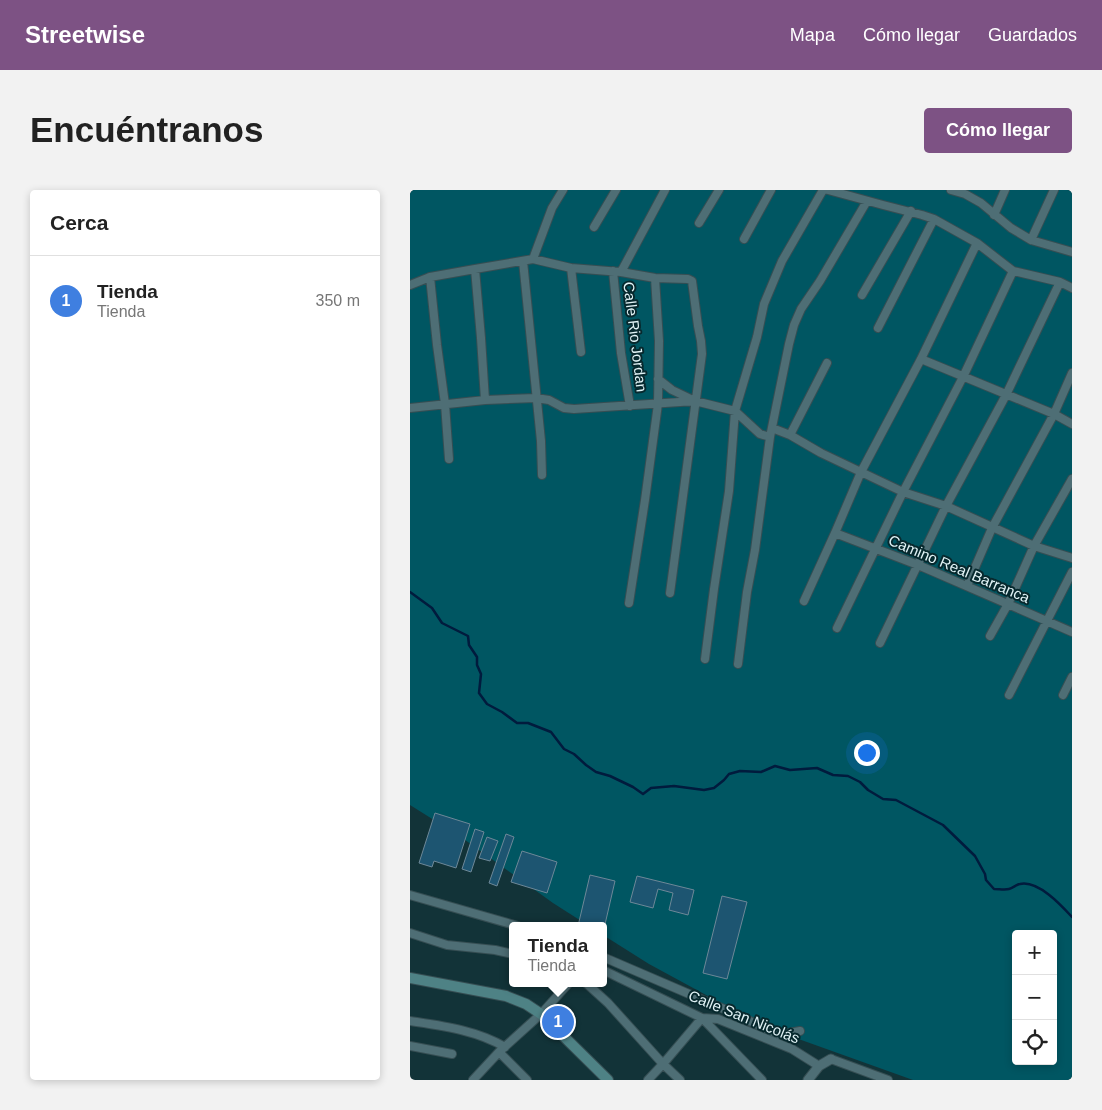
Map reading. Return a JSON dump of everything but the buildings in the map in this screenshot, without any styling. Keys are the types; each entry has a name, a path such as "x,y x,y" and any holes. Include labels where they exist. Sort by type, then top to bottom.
{"main road":[{"path":"410,978 506,996 526,1004 541,1014 608,1080"}],"street":[{"path":"533,259 552,208 563,190"},
{"path":"594,227 616,190"},
{"path":"617,272 665,190"},
{"path":"699,223 719,190"},
{"path":"744,239 771,190"},
{"path":"705,659 729,491 735,411 757,337 764,304 782,261 823,190"},
{"path":"828,190 934,219 977,243 1013,271 1060,282 1072,288"},
{"path":"951,190 965,194 981,203 1011,228 1031,240 1072,252"},
{"path":"994,215 1005,190"},
{"path":"1031,240 1054,190"},
{"path":"738,664 770,437 788,344 801,309 820,281 867,201"},
{"path":"862,295 910,212"},
{"path":"878,328 934,219"},
{"path":"804,601 861,472 921,358 977,243"},
{"path":"410,285 430,277 533,259 571,268 655,278 688,279 692,281 702,354 670,592"},
{"path":"523,261 542,475"},
{"path":"475,268 485,400"},
{"path":"571,268 581,352"},
{"path":"837,628 903,492 963,377 1013,271"},
{"name":"Calle Rio Jordan","path":"617,272 621,353 630,406"},
{"path":"430,277 445,404 449,459"},
{"path":"629,603 658,404 659,341 655,278"},
{"path":"880,643 946,506 1006,395 1060,282"},
{"path":"921,358 1054,414 1072,424"},
{"path":"790,435 827,363"},
{"path":"967,586 992,528 1054,414 1072,374"},
{"path":"658,379 672,390 695,401 735,411 760,434 770,437"},
{"path":"410,408 485,400 536,398 549,400 564,408 574,410 695,401"},
{"path":"772,428 790,435 821,453 903,492 946,506 1034,546 1072,558"},
{"path":"990,636 1008,604 1034,546 1072,479"},
{"name":"Camino Real Barranca","path":"835,532 918,565 1072,632"},
{"path":"1009,695 1072,572"},
{"path":"1062,695 1072,677"},
{"path":"410,895 509,923"},
{"path":"410,932 447,944 509,953"},
{"path":"607,959 731,1012 779,1035 800,1031"},
{"name":"Calle San Nicolás","path":"607,972 702,1018 718,1020 792,1049 819,1066"},
{"path":"473,1080 541,1014 565,987"},
{"path":"590,987 608,1003 680,1080"},
{"path":"648,1080 702,1018 762,1080"},
{"path":"410,1020 475,1034 497,1042 528,1080"},
{"path":"410,1046 452,1054"},
{"path":"808,1080 819,1066 831,1059 888,1080"}],"shaded area":[{"path":"410,190 1072,190 1072,1080 913,1080 765,1027 649,964 607,938 607,922 583,922 461,837 410,805"}],"waterway":[{"path":"410,592 432,608 442,623 468,636 469,645 477,657 477,665 481,674 479,693 487,704 517,723 528,723 551,732 564,749 574,754 596,772 610,776 643,794 651,788 674,786 704,790 714,788 729,774 740,771 761,772 775,766 790,770 817,768 833,775 848,776 860,782 868,790 883,799 896,800 943,825 975,856 985,874 986,880 994,889 1009,889 1020,884 1034,886 1049,894 1072,917"}],"place":[{"name":"Tienda","path":"558,1022"}]}
